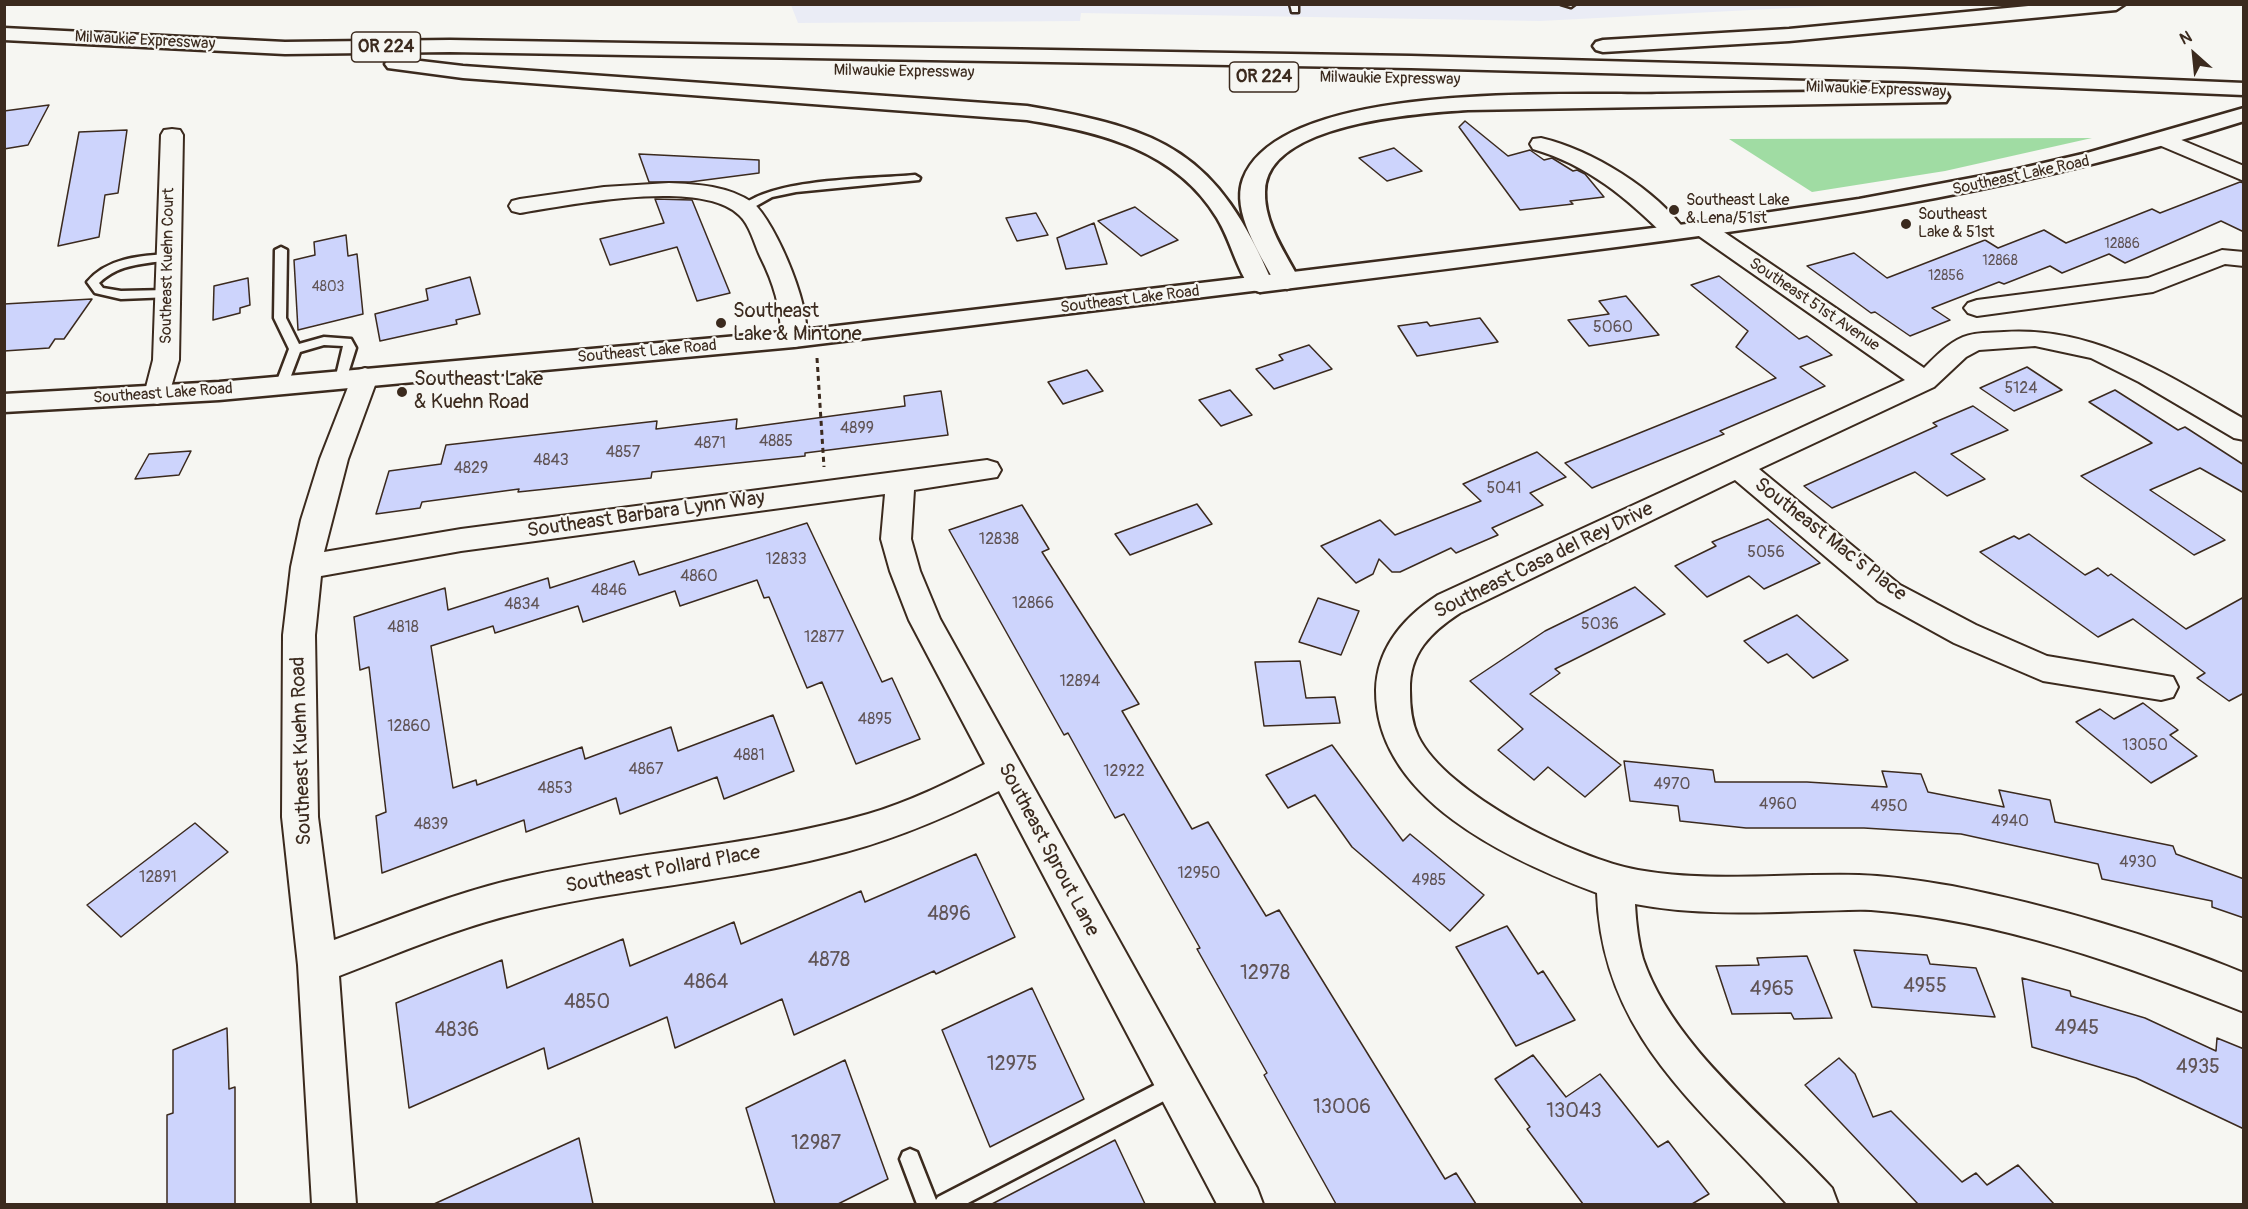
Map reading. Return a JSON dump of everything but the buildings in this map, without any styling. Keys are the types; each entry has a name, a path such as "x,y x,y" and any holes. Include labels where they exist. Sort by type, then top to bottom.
{"main road":[{"path":"1153,58 1683,43 2116,4"},
{"name":"Milwaukie Expressway","path":"4,34 285,48 450,46 1666,68 2244,89"},
{"name":"Milwaukie Expressway","path":"285,48 360,59 656,68 1524,80 2023,95 2244,106"},
{"path":"360,59 463,72 966,108 1076,120 1144,142 1190,170 1207,185 1241,237 1260,284"},
{"path":"1287,281 1256,216 1253,198 1254,181 1265,162 1282,147 1302,136 1362,118 1428,108 1491,104 2023,95"},
{"name":"Southeast Lake Road","path":"4,403 281,386 805,337 1675,233 1858,208 1957,191 2079,164 2176,137 2244,114"}],"street":[{"name":"Southeast Kuehn Court","path":"157,395 166,360 172,135"},
{"path":"2176,137 2244,174"},
{"path":"1541,144 1582,157 1610,174 1634,192 1675,233"},
{"path":"520,206 612,193 678,190 724,197 745,208 751,215 792,296 805,337"},
{"name":"Southeast 51st Avenue","path":"1704,229 1925,381"},
{"path":"1977,308 2153,285 2222,257 2244,259"},
{"name":"Southeast Casa del Rey Drive","path":"2244,431 2123,363 2099,352 2058,342 2014,338 1974,342 1957,351 1925,381 1883,402 1738,467 1449,604 1429,617 1413,632 1395,662 1389,698 1397,732 1425,773 1461,808 1506,835 1615,882 1683,892 1776,895 1872,893 1948,903 2028,921 2127,949 2244,993"},
{"name":"Southeast Kuehn Road","path":"334,1204 318,965 300,817 299,635 306,567 353,378"},
{"name":"Southeast Mac's Place","path":"1738,467 1890,593 1965,634 2043,668 2161,687"},
{"name":"Southeast Barbara Lynn Way","path":"306,567 461,540 987,470"},
{"name":"Southeast Sprout Lane","path":"900,482 896,539 904,571 925,620 1241,1204"},
{"name":"Southeast Pollard Place","path":"318,965 479,905 525,894 734,858 870,830 951,797 1006,771"},
{"path":"1615,882 1623,957 1640,1001 1667,1045 1816,1204"}],"lane":[{"path":"1565,4 1571,4"},
{"path":"745,208 769,194 796,189 915,178"},
{"path":"281,250 280,318 295,349 281,386"},
{"path":"167,294 121,295 99,291 93,282 101,272 121,262 168,257"},
{"path":"295,349 324,341 347,342 350,348 353,378"},
{"path":"945,1204 1176,1084"},
{"path":"910,1159 927,1204"}],"path":[{"path":"805,337 819,408 826,491"}],"shaded area":[{"path":"791,5 1847,5 1540,21 1081,13 1080,21 798,23"}],"green space":[{"path":"2092,138 1945,171 1812,192 1729,139"}],"place":[{"name":"Southeast Lake & Lena/51st","path":"1674,210"},
{"name":"Southeast Lake & 51st","path":"1906,224"},
{"name":"Southeast Lake & Mintone","path":"721,323"},
{"name":"Southeast Lake & Kuehn Road","path":"402,392"}]}
